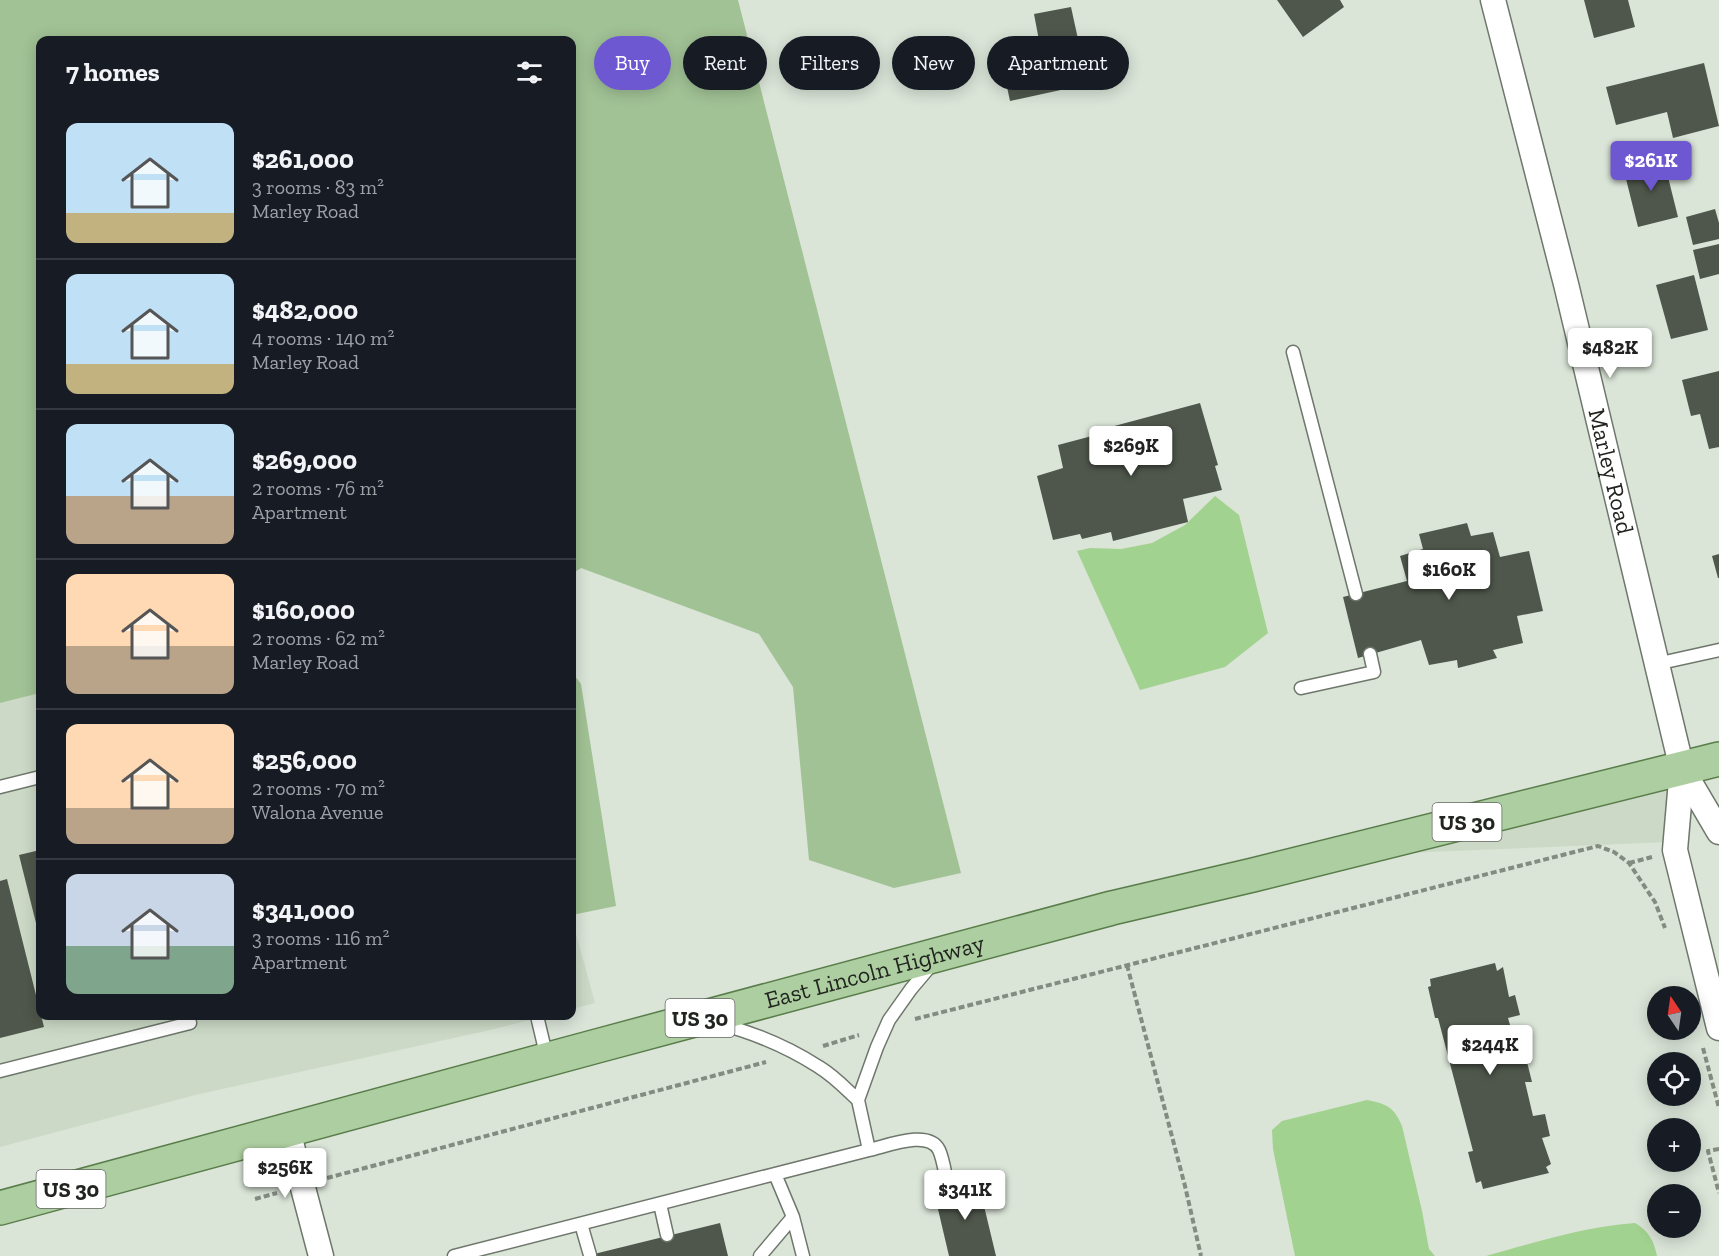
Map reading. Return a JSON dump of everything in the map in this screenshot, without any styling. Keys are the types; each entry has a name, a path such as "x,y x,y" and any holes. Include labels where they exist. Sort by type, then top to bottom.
{"main road":[{"name":"East Lincoln Highway","path":"0,1208 547,1059 1112,909 1719,759"}],"street":[{"name":"Marley Road","path":"1493,0 1566,284 1682,769"},
{"path":"1682,769 1719,832"},
{"path":"1682,769 1675,850 1710,1036"},
{"path":"288,1131 321,1256"}],"lane":[{"path":"1293,352 1356,594"},
{"path":"1656,664 1719,650"},
{"path":"1301,688 1374,672 1370,654"},
{"path":"0,787 36,778"},
{"path":"869,1150 858,1100 877,1047 886,1028 911,989 942,954"},
{"path":"698,1019 735,1028 821,1067 858,1100"},
{"path":"0,1071 190,1023 189,1020"},
{"path":"538,1020 547,1059"},
{"path":"454,1256 483,1252 581,1224 918,1139 930,1141 938,1148 948,1186"},
{"path":"775,1174 794,1217 803,1256"},
{"path":"660,1204 668,1234"},
{"path":"760,1256 794,1217"},
{"path":"581,1224 590,1255"}],"path":[{"path":"352,1170 1127,965 1598,846 1614,852 1629,863 1655,902 1668,935"},
{"path":"1127,965 1201,1256"},
{"path":"1710,1036 1719,1108"},
{"path":"1719,1149 1708,1151 1719,1193"}],"shaded area":[{"path":"0,0 738,0 747,36 683,36 683,90 761,90 961,873 894,888 809,860 793,687 759,634 581,568 576,571 576,36 36,36 36,694 0,703"},
{"path":"1215,496 1239,515 1268,633 1225,667 1140,690 1077,551 1090,548 1121,549 1152,543 1185,525"},
{"path":"576,677 581,684 616,906 576,914"},
{"path":"36,694 36,1020 530,1020 195,1095 0,1147 0,703"},
{"path":"1674,778 1669,842 1379,854"},
{"path":"576,934 595,1003 576,1008"},
{"path":"1367,1100 1389,1107 1396,1114 1402,1126 1429,1249 1435,1256 1295,1256 1273,1149 1272,1130 1282,1121"},
{"path":"1635,1223 1644,1229 1647,1238 1650,1238 1657,1256 1486,1256 1579,1231"}],"building":[{"path":"1277,0 1340,0 1344,7 1303,37"},
{"path":"1584,0 1628,0 1635,27 1594,38"},
{"path":"1071,7 1077,36 1038,36 1034,14"},
{"path":"1704,63 1719,126 1673,138 1667,112 1616,125 1606,87"},
{"path":"1008,90 1061,90 1010,101"},
{"path":"1663,157 1678,217 1638,227 1623,167"},
{"path":"1715,209 1719,223 1719,239 1693,245 1686,217"},
{"path":"1719,244 1719,274 1700,279 1693,250"},
{"path":"1694,275 1708,330 1671,339 1656,285"},
{"path":"1719,371 1719,447 1709,449 1700,414 1691,416 1682,380"},
{"path":"1200,403 1218,465 1215,466 1222,490 1183,499 1188,522 1113,541 1111,532 1082,539 1080,534 1053,540 1037,476 1063,468 1058,445 1092,436 1092,432"},
{"path":"1467,523 1471,536 1493,532 1500,557 1529,551 1543,611 1517,616 1523,643 1493,650 1497,658 1458,668 1457,660 1429,665 1421,640 1358,658 1343,597 1407,581 1400,556 1423,549 1419,534"},
{"path":"1719,554 1719,578 1718,578 1712,556"},
{"path":"36,851 36,923 19,855"},
{"path":"7,879 36,995 36,1020 42,1020 44,1027 0,1038 0,881"},
{"path":"1495,963 1497,971 1503,967 1509,997 1515,995 1520,1015 1508,1018 1518,1053 1524,1050 1532,1082 1525,1082 1533,1116 1545,1114 1550,1136 1542,1138 1551,1164 1546,1167 1549,1173 1483,1189 1481,1181 1476,1183 1468,1152 1473,1151 1428,987 1431,986 1430,979"},
{"path":"978,1181 996,1256 949,1256 934,1192"},
{"path":"720,1223 728,1256 590,1256 590,1255"}]}
